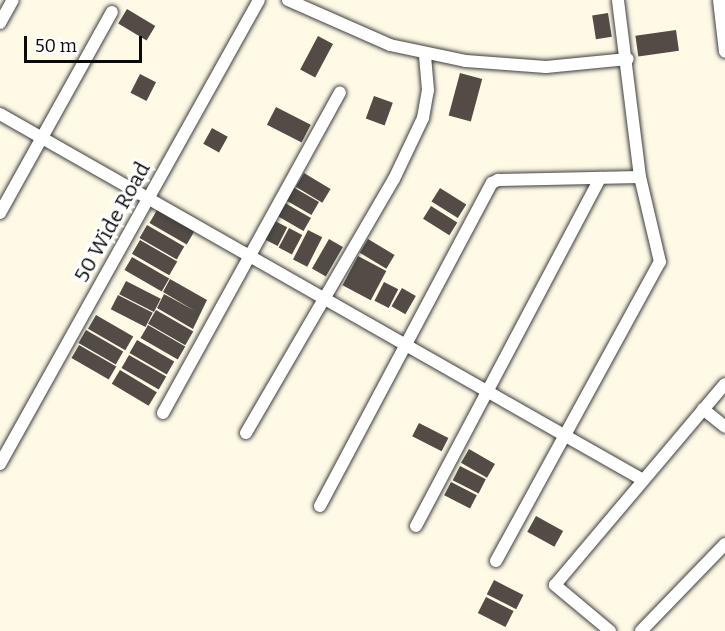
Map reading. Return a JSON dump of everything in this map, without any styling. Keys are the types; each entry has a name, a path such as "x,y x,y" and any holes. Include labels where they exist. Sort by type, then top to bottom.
{"street":[{"path":"0,23 13,0"},
{"name":"50 Wide Road","path":"0,464 259,0"},
{"path":"288,0 390,45 466,61 546,67 628,59"},
{"path":"496,561 660,262 640,177 628,59 618,0"},
{"path":"718,0 725,52"},
{"path":"0,213 112,12"},
{"path":"246,433 325,302 394,179 423,118 428,90 425,53"},
{"path":"163,412 340,93"},
{"path":"0,114 148,198 248,259 643,480"},
{"path":"320,506 492,183 498,180 640,177"},
{"path":"416,526 485,390 600,178"},
{"path":"610,631 555,585 725,384"},
{"path":"703,409 725,428"},
{"path":"642,631 725,544"}],"building":[{"path":"127,9 155,26 147,41 118,24"},
{"path":"608,13 612,37 596,39 592,16"},
{"path":"676,30 679,51 638,57 635,36"},
{"path":"318,36 333,44 315,78 300,70"},
{"path":"460,73 482,79 471,121 449,116"},
{"path":"140,74 156,82 147,101 130,93"},
{"path":"374,96 393,103 385,125 366,119"},
{"path":"276,107 311,125 302,143 267,125"},
{"path":"212,128 228,137 219,152 203,144"},
{"path":"304,173 331,189 322,203 296,187"},
{"path":"293,187 319,202 311,215 286,200"},
{"path":"440,188 466,204 458,218 432,202"},
{"path":"285,203 311,218 303,231 278,216"},
{"path":"431,206 457,222 449,235 423,219"},
{"path":"157,210 194,232 187,244 150,223"},
{"path":"273,220 287,227 278,246 263,239"},
{"path":"147,225 184,246 177,259 140,238"},
{"path":"289,228 302,235 292,254 279,247"},
{"path":"308,230 322,237 307,267 293,259"},
{"path":"329,239 343,247 326,276 312,268"},
{"path":"368,239 395,255 386,269 360,253"},
{"path":"140,240 177,262 169,275 132,254"},
{"path":"358,256 386,271 371,300 343,285"},
{"path":"132,257 169,278 162,291 124,270"},
{"path":"170,279 207,300 193,329 157,308 164,294 195,311 163,292"},
{"path":"126,281 161,299 154,312 119,294"},
{"path":"384,282 398,289 389,308 374,301"},
{"path":"402,288 416,296 405,314 392,306"},
{"path":"118,295 153,313 145,327 111,309"},
{"path":"156,310 193,332 185,345 148,324"},
{"path":"96,315 133,336 125,350 88,329"},
{"path":"148,325 185,346 178,359 140,338"},
{"path":"86,330 123,352 116,364 79,343"},
{"path":"137,340 174,362 167,374 130,353"},
{"path":"79,345 116,366 109,379 72,358"},
{"path":"129,355 166,376 159,389 122,368"},
{"path":"120,370 157,392 149,406 112,384"},
{"path":"419,423 448,438 442,451 412,436"},
{"path":"469,449 495,464 487,478 461,463"},
{"path":"460,466 486,479 479,493 453,480"},
{"path":"451,482 477,495 470,509 444,495"},
{"path":"536,516 563,531 554,547 527,532"},
{"path":"494,580 523,595 516,609 487,594"},
{"path":"486,597 514,611 505,627 478,613"}]}
